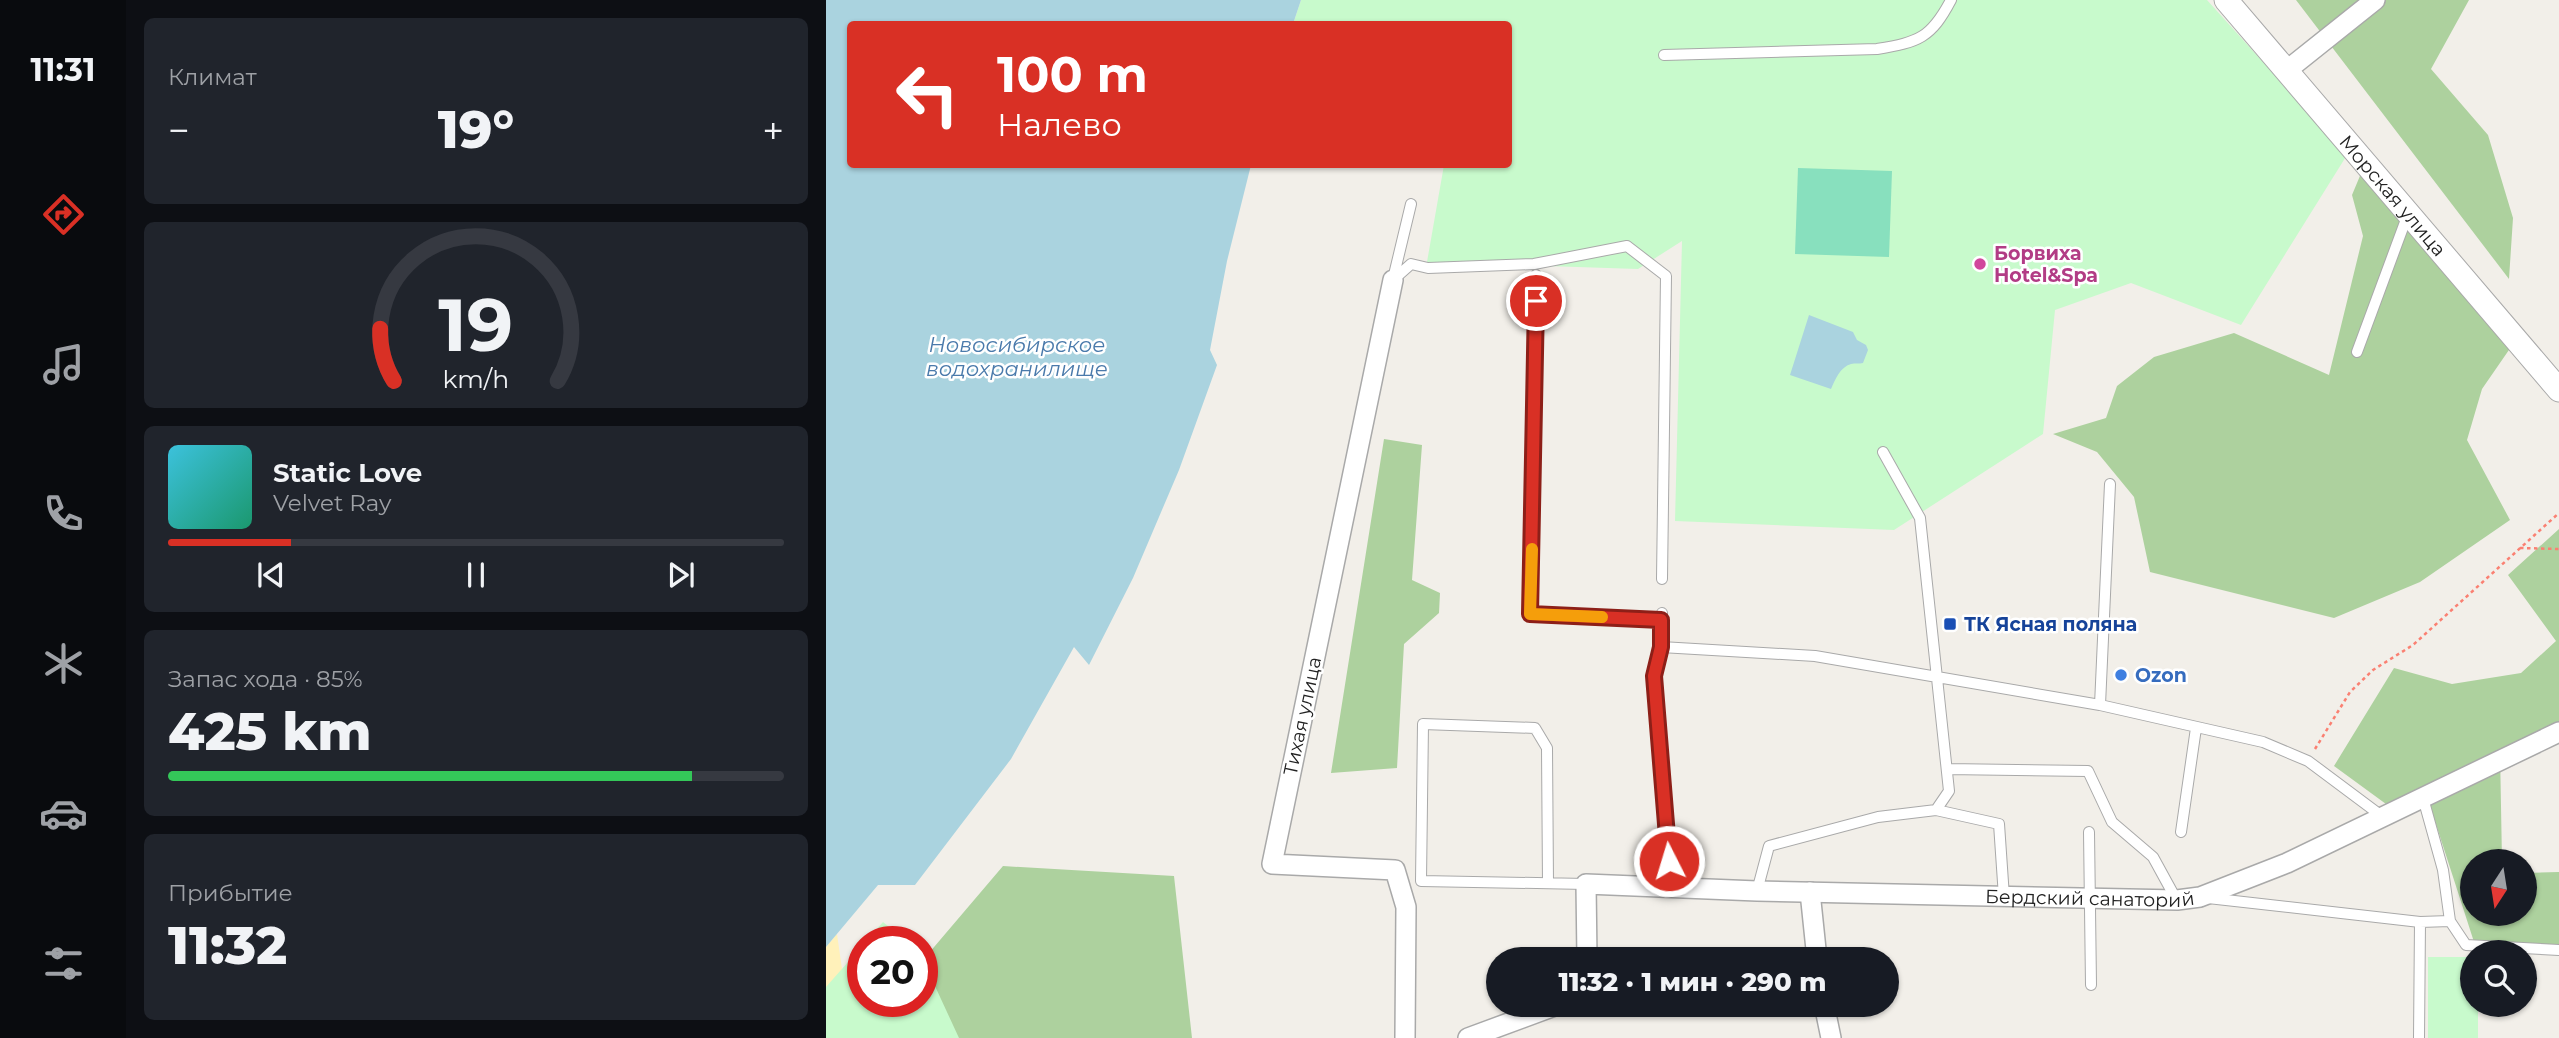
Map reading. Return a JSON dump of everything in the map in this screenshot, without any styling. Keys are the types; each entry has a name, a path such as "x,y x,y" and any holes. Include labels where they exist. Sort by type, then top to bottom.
{"street":[{"name":"Морская улица","path":"2226,0 2559,390"},
{"path":"2286,71 2375,0"},
{"name":"Тихая улица","path":"1393,280 1272,864 1395,870 1406,907 1405,1038"},
{"name":"Бердский санаторий","path":"1586,884 2004,897 2177,900 2200,897 2287,863 2559,732"},
{"path":"1586,884 1587,947"},
{"path":"1810,892 1816,947"},
{"path":"1468,1038 1525,1017"},
{"path":"1827,1017 1831,1038"}],"lane":[{"path":"1664,55 1877,49 1899,45 1920,39 1939,23 1951,0"},
{"path":"1393,280 1411,204"},
{"path":"2357,352 2409,214"},
{"path":"1393,280 1411,264 1428,268 1534,264 1627,246 1666,276 1662,579"},
{"path":"1536,275 1530,614 1662,616 1661,647 1654,676 1671,887"},
{"path":"1883,452 1920,518 1949,791 1936,810"},
{"path":"2100,705 2110,484"},
{"path":"1661,647 1815,656 2100,705 2263,741 2308,761 2384,817"},
{"path":"1548,883 1547,748 1535,728 1423,724 1420,881 1586,884"},
{"path":"2181,832 2196,728"},
{"path":"1947,769 2088,771 2112,822 2153,857 2177,900"},
{"path":"2423,798 2443,870 2450,922 2466,945 2559,950"},
{"path":"1757,891 1769,846 1878,817 1936,810 2000,824 2004,897"},
{"path":"2089,832 2091,985"},
{"path":"2200,897 2420,922 2450,922"},
{"path":"2419,1038 2420,922"}],"path":[{"path":"2308,761 2350,692 2373,670 2413,645 2559,513"},
{"path":"2520,548 2559,549"}],"green space":[{"name":"Борвиха Hotel&Spa","path":"1301,0 2207,0 2347,155 2241,325 2131,283 2055,310 2043,434 1894,530 1675,521 1682,241 1638,269 1427,262 1443,168 1512,168 1512,21 1294,21"},
{"path":"2296,0 2469,0 2431,69 2488,135 2513,218 2509,279"},
{"path":"1798,168 1892,171 1889,257 1795,254"},
{"path":"2362,171 2511,347 2482,389 2467,440 2510,520 2420,582 2334,618 2150,572 2134,497 2097,452 2053,434 2106,418 2117,386 2154,357 2234,333 2329,375 2363,236 2352,195"},
{"path":"1384,439 1422,445 1412,580 1440,593 1439,613 1404,644 1397,768 1331,773"},
{"path":"2559,529 2559,723 2500,751 2502,849 2460,849 2460,899 2424,787 2386,804 2334,766 2394,668 2452,684 2521,673 2556,641 2508,575"},
{"path":"1003,866 1174,876 1192,1038 922,1038 930,1017 938,1017 938,942"},
{"path":"2559,872 2559,947 2537,946 2537,940 2473,940 2469,926 2538,926 2538,873"},
{"path":"2428,957 2460,957 2460,1017 2478,1017 2478,1038 2428,1038"},
{"path":"847,963 847,1017 938,1017 938,993 959,1038 826,1038 826,987"}],"sand":[{"path":"837,934 842,969 826,1010 826,947"}],"water":[{"name":"Новосибирское водохранилище","path":"826,0 1301,0 1294,21 847,21 847,168 1250,168 1227,261 1210,350 1217,365 1179,470 1133,578 1089,665 1074,647 1011,759 915,885 878,885 826,947"},
{"path":"1809,315 1853,332 1868,350 1863,363 1844,368 1831,389 1790,375"}],"slow traffic":[{"path":"1532,549 1530,614 1602,617"}],"place":[{"name":"Борвиха Hotel&Spa","path":"1980,264"},
{"name":"ТК Ясная поляна","path":"1950,624"},
{"name":"Ozon","path":"2121,675"}],"route":[{"path":"1536,301 1530,614 1661,620 1661,647 1654,676 1669,861"}]}
